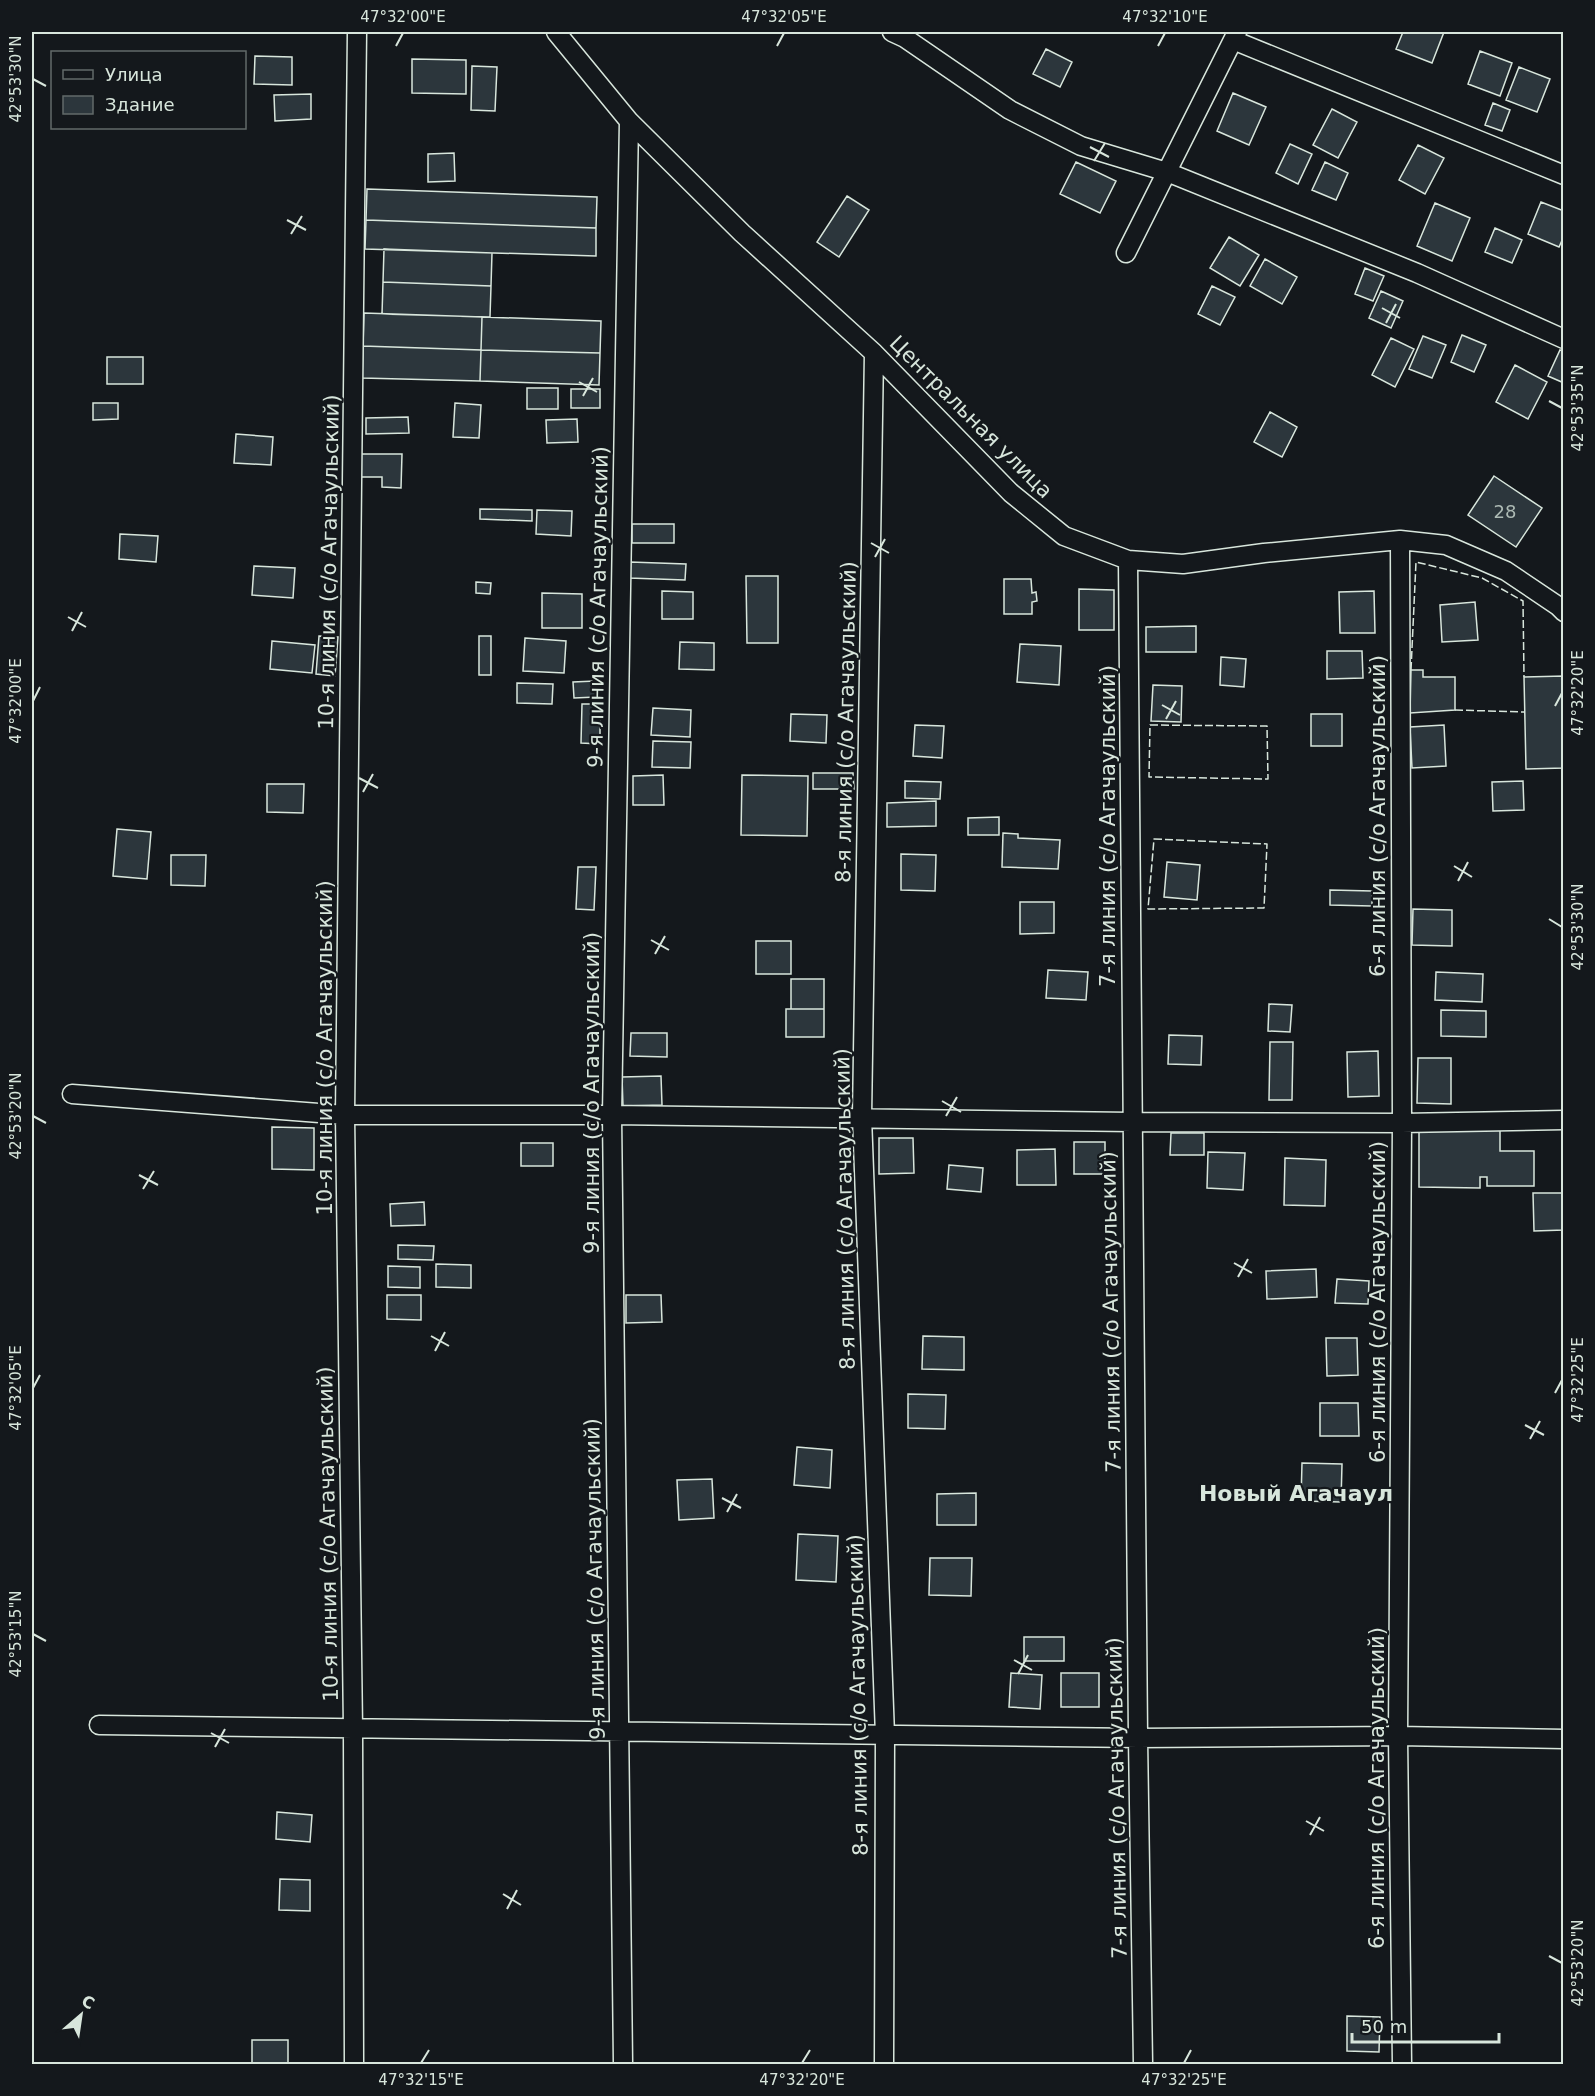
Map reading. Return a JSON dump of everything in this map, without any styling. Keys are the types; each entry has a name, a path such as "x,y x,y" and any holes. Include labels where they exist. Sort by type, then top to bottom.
{"street":[{"name":"10-я линия (с/о Агачаульский)","path":"354,2064 353,1729 345,1115 357,32"},
{"name":"Центральная улица","path":"556,32 629,121 742,233 874,353 1011,493 1064,536 1128,560 1183,564 1264,553 1400,540 1446,545 1506,571 1558,606 1563,612"},
{"path":"892,32 905,38 1010,110 1081,146 1167,172 1417,273 1563,339"},
{"path":"1126,253 1235,36 1563,174"},
{"name":"9-я линия (с/о Агачаульский)","path":"623,2064 612,1115 629,121"},
{"name":"8-я линия (с/о Агачаульский)","path":"874,353 862,1117 885,1735 884,2064"},
{"name":"6-я линия (с/о Агачаульский)","path":"1400,540 1402,1123 1398,1736 1401,2064"},
{"name":"7-я линия (с/о Агачаульский)","path":"1128,560 1143,2064"},
{"path":"72,1095 345,1115 862,1117 1132,1122 1402,1123 1563,1120"},
{"path":"99,1725 1138,1738 1398,1736 1563,1738"}],"building":[{"path":"1403,32 1444,32 1432,63 1396,49"},
{"path":"1046,49 1072,62 1060,87 1033,74"},
{"path":"1480,51 1512,63 1500,96 1468,84"},
{"path":"255,56 292,57 292,85 254,84"},
{"path":"412,59 466,60 466,94 412,93"},
{"path":"472,66 497,67 495,111 471,110"},
{"path":"1519,67 1550,79 1537,112 1506,100"},
{"path":"1233,93 1266,107 1249,145 1217,131"},
{"path":"311,94 311,119 275,121 274,95"},
{"path":"1493,103 1510,110 1502,131 1485,125"},
{"path":"1332,109 1357,122 1338,158 1313,145"},
{"path":"1290,144 1312,154 1298,184 1276,173"},
{"path":"1418,145 1444,158 1425,194 1399,180"},
{"path":"454,153 455,181 428,182 428,154"},
{"path":"1076,162 1116,181 1100,213 1060,194"},
{"path":"1325,162 1348,173 1336,200 1312,190"},
{"path":"367,189 597,197 596,228 366,220"},
{"path":"847,196 869,210 839,257 817,242"},
{"path":"1541,202 1564,211 1564,236 1559,247 1528,234"},
{"path":"1435,203 1470,218 1452,261 1417,246"},
{"path":"366,220 596,228 596,256 365,249"},
{"path":"1495,228 1522,240 1512,263 1485,252"},
{"path":"1229,237 1259,255 1240,286 1210,268"},
{"path":"384,249 492,253 491,286 383,282"},
{"path":"1265,259 1297,277 1282,304 1250,286"},
{"path":"1365,268 1384,276 1373,301 1355,294"},
{"path":"383,282 491,286 490,317 382,314"},
{"path":"1212,286 1235,297 1220,325 1198,314"},
{"path":"1381,291 1403,301 1391,328 1369,318"},
{"path":"364,313 482,317 481,350 363,346"},
{"path":"482,317 601,321 600,353 481,350"},
{"path":"1462,335 1486,345 1474,372 1451,362"},
{"path":"1423,336 1446,345 1432,378 1409,369"},
{"path":"1391,338 1414,349 1395,387 1372,375"},
{"path":"363,346 481,350 480,381 362,378"},
{"path":"481,350 600,353 599,385 480,381"},
{"path":"1560,350 1564,351 1564,383 1548,376"},
{"path":"107,357 143,357 143,384 107,384"},
{"path":"1515,365 1547,382 1528,419 1496,402"},
{"path":"527,388 558,388 558,409 527,409"},
{"path":"571,389 600,389 600,408 571,408"},
{"path":"93,403 118,403 118,419 93,420"},
{"path":"455,403 481,405 479,438 453,437"},
{"path":"1270,412 1297,427 1282,457 1254,442"},
{"path":"408,417 409,433 366,434 366,418"},
{"path":"577,419 578,442 547,443 546,420"},
{"path":"236,434 273,437 271,465 234,463"},
{"path":"361,454 402,454 401,488 382,487 382,477 361,477"},
{"path":"1494,476 1542,508 1516,547 1468,515"},
{"path":"480,509 532,510 532,521 480,519"},
{"path":"537,510 572,511 571,536 536,534"},
{"path":"632,524 674,524 674,543 632,543"},
{"path":"120,534 158,536 156,562 119,559"},
{"path":"630,562 686,564 685,580 629,578"},
{"path":"254,566 295,568 293,598 252,595"},
{"path":"746,576 778,576 778,643 747,643"},
{"path":"1004,579 1031,579 1032,593 1036,592 1037,601 1032,602 1032,614 1004,614"},
{"path":"476,582 491,583 490,594 476,593"},
{"path":"1079,589 1114,590 1114,630 1079,630"},
{"path":"662,591 693,592 693,619 662,619"},
{"path":"1374,591 1375,633 1340,633 1339,592"},
{"path":"542,593 582,594 582,628 542,628"},
{"path":"1475,602 1478,640 1442,642 1440,605"},
{"path":"1196,626 1196,652 1146,652 1146,627"},
{"path":"319,636 338,637 335,676 316,674"},
{"path":"479,636 491,636 491,675 479,675"},
{"path":"525,638 566,641 564,673 523,671"},
{"path":"272,641 315,645 312,673 270,669"},
{"path":"680,642 714,643 714,670 679,669"},
{"path":"1020,644 1061,646 1059,685 1017,682"},
{"path":"1327,651 1362,651 1363,678 1327,679"},
{"path":"1221,657 1246,659 1244,687 1220,685"},
{"path":"1411,670 1423,670 1423,677 1455,677 1455,710 1410,713"},
{"path":"1564,676 1564,768 1526,769 1524,677"},
{"path":"595,681 596,697 574,698 573,682"},
{"path":"517,683 553,684 552,704 517,703"},
{"path":"1153,685 1182,686 1181,722 1151,721"},
{"path":"582,704 600,704 600,744 581,743"},
{"path":"653,708 691,710 690,737 651,735"},
{"path":"791,714 827,715 826,743 790,741"},
{"path":"1311,714 1342,714 1342,746 1311,746"},
{"path":"915,725 944,726 942,758 913,756"},
{"path":"1444,725 1446,766 1412,768 1410,727"},
{"path":"653,741 691,742 690,768 652,767"},
{"path":"813,773 853,773 854,789 813,789"},
{"path":"663,775 664,805 633,805 633,776"},
{"path":"742,775 808,776 807,836 741,835"},
{"path":"905,781 941,782 940,799 905,798"},
{"path":"1523,781 1524,810 1493,811 1492,782"},
{"path":"267,784 304,784 303,813 267,812"},
{"path":"936,801 936,826 887,827 887,803"},
{"path":"999,817 999,835 968,835 968,818"},
{"path":"117,829 151,832 147,879 113,876"},
{"path":"1003,833 1018,834 1018,838 1060,840 1058,869 1002,867"},
{"path":"901,854 936,855 935,891 901,890"},
{"path":"171,855 206,855 205,886 171,885"},
{"path":"1167,862 1200,865 1197,900 1164,897"},
{"path":"578,867 596,867 594,910 576,909"},
{"path":"1330,890 1372,891 1372,906 1330,905"},
{"path":"1020,902 1054,902 1054,933 1020,934"},
{"path":"1413,909 1452,910 1452,946 1412,945"},
{"path":"756,941 791,941 791,974 756,974"},
{"path":"1048,970 1088,972 1086,1000 1046,998"},
{"path":"1436,972 1483,974 1482,1002 1435,1000"},
{"path":"791,979 824,979 824,1009 791,1009"},
{"path":"1269,1004 1292,1005 1290,1032 1268,1031"},
{"path":"786,1009 824,1009 824,1037 786,1037"},
{"path":"1441,1010 1486,1011 1486,1037 1441,1036"},
{"path":"631,1033 667,1033 667,1057 630,1056"},
{"path":"1169,1035 1202,1036 1201,1065 1168,1064"},
{"path":"1270,1042 1293,1042 1292,1100 1269,1100"},
{"path":"1378,1051 1379,1096 1348,1097 1347,1052"},
{"path":"1418,1058 1451,1058 1451,1104 1417,1103"},
{"path":"661,1076 662,1105 623,1106 622,1077"},
{"path":"272,1127 314,1128 314,1170 272,1169"},
{"path":"1419,1129 1500,1130 1500,1151 1534,1151 1534,1186 1487,1186 1487,1177 1480,1177 1480,1188 1419,1187"},
{"path":"1171,1133 1204,1133 1204,1155 1170,1155"},
{"path":"879,1138 913,1138 914,1173 879,1174"},
{"path":"1074,1142 1105,1142 1105,1174 1074,1174"},
{"path":"521,1143 553,1143 553,1166 521,1166"},
{"path":"1055,1149 1056,1185 1017,1185 1017,1150"},
{"path":"1208,1152 1245,1153 1243,1190 1207,1188"},
{"path":"1285,1158 1326,1160 1325,1206 1284,1205"},
{"path":"949,1165 983,1168 981,1192 947,1189"},
{"path":"1533,1193 1564,1193 1564,1230 1534,1231"},
{"path":"424,1202 425,1225 391,1226 390,1204"},
{"path":"398,1245 434,1246 433,1260 398,1259"},
{"path":"436,1264 471,1265 471,1288 436,1287"},
{"path":"388,1266 420,1267 420,1288 388,1287"},
{"path":"1316,1269 1317,1297 1267,1299 1266,1271"},
{"path":"1337,1279 1369,1281 1368,1304 1335,1303"},
{"path":"387,1295 421,1295 421,1320 387,1319"},
{"path":"626,1295 661,1295 662,1322 626,1323"},
{"path":"923,1336 964,1337 964,1370 922,1369"},
{"path":"1326,1338 1357,1338 1358,1375 1327,1376"},
{"path":"908,1394 946,1395 945,1429 908,1428"},
{"path":"1320,1403 1358,1403 1359,1436 1320,1436"},
{"path":"797,1447 832,1450 830,1488 794,1485"},
{"path":"1302,1463 1342,1464 1341,1502 1301,1501"},
{"path":"712,1479 714,1518 679,1520 677,1480"},
{"path":"976,1493 976,1525 937,1525 937,1494"},
{"path":"798,1534 838,1536 836,1582 796,1580"},
{"path":"930,1558 972,1558 971,1596 929,1595"},
{"path":"1024,1637 1064,1637 1064,1661 1024,1661"},
{"path":"1011,1673 1042,1675 1040,1709 1009,1707"},
{"path":"1061,1673 1099,1673 1099,1707 1061,1707"},
{"path":"277,1812 312,1815 310,1842 276,1839"},
{"path":"280,1879 310,1880 310,1911 279,1910"},
{"path":"1347,2016 1380,2017 1379,2052 1347,2051"},
{"path":"252,2040 288,2040 288,2064 252,2064"}],"fence":[{"path":"1411,670 1416,562 1482,578 1523,601 1524,677"},
{"path":"1455,710 1525,712"},
{"path":"1150,725 1267,726 1268,779 1149,777 1150,725"},
{"path":"1154,839 1267,844 1264,908 1148,909 1154,839"}],"district":[{"name":"Новый Агачаул","path":"1296,1493"}]}
